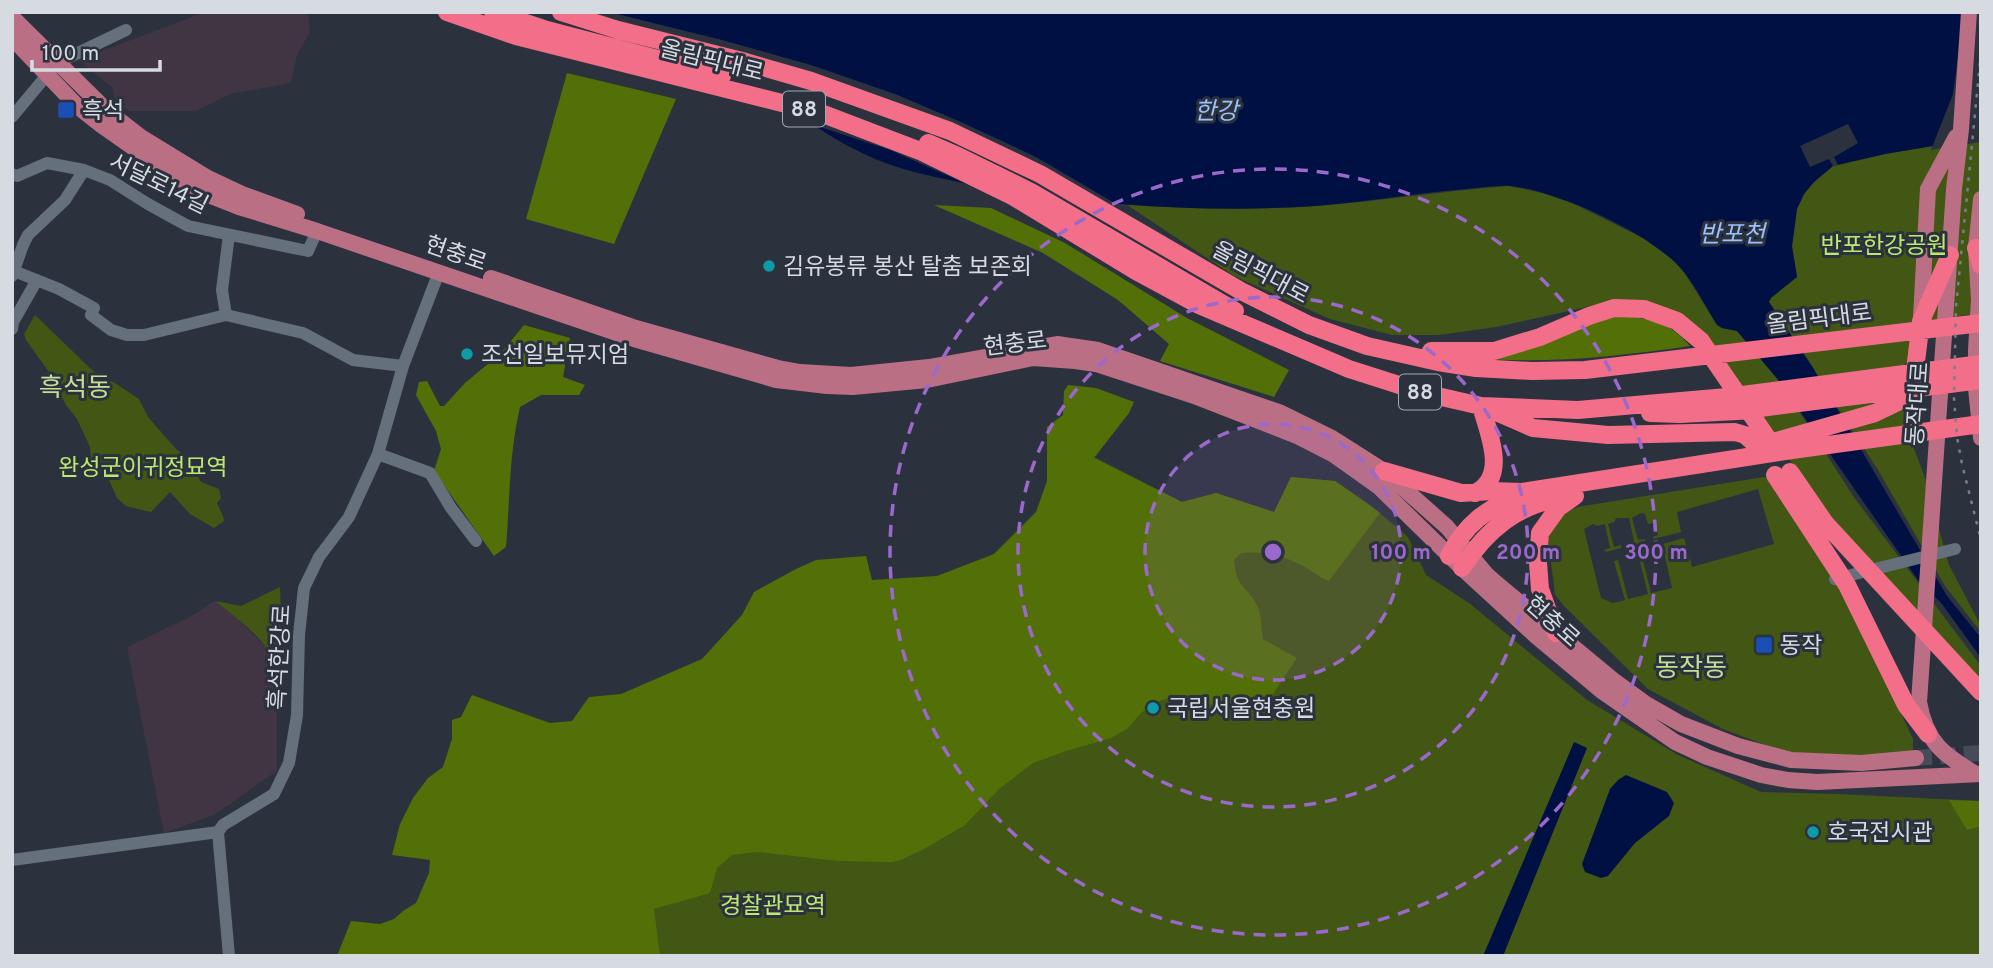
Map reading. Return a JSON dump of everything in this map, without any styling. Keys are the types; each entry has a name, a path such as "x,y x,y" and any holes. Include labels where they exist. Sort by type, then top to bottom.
{"highway":[{"name":"올림픽대로","path":"447,12 516,36 818,112 920,151 1140,264"},
{"name":"올림픽대로","path":"493,12 547,30 802,97 884,125 958,156 1031,192 1199,305 1349,369 1423,393 1481,406 1578,410 1732,404 1883,385 1981,380"},
{"name":"올림픽대로","path":"561,12 618,30 811,81 950,131 1040,174 1241,291 1309,325 1367,346 1476,368 1585,370 1981,323"},
{"path":"1976,248 1981,265"},
{"path":"1682,467 1767,440 1875,413 1898,402 1909,386 1915,370 1920,321 1950,256"},
{"path":"1367,346 1443,352 1494,351 1540,337 1614,308 1644,309 1677,320 1701,341 1767,440"},
{"name":"올림픽대로","path":"1883,385 1981,365"},
{"path":"1475,493 1489,482 1493,472 1494,454 1481,406"},
{"path":"1481,406 1533,428 1608,435 1735,432 1767,440"},
{"path":"1916,439 1981,424"},
{"path":"1384,471 1461,493 1522,492 1682,467 1916,439 1981,436"},
{"path":"1460,560 1507,518 1550,499 1803,454"},
{"path":"1928,734 1906,705 1847,585 1783,474 1981,692"},
{"path":"1460,560 1458,539 1468,527 1487,510 1522,492"},
{"path":"1556,633 1540,589 1540,533 1558,509 1576,495"}],"main road":[{"name":"동작대로","path":"1969,12 1919,702 1928,734 1945,754 1978,774"},
{"name":"현충로","path":"12,17 78,106 101,125 201,192 239,207 634,339 776,380 853,387 938,378 1033,358 1096,364 1197,397 1297,436 1334,455 1378,487 1460,560 1551,650 1603,692 1675,742 1707,757 1761,775 1818,782 1978,774"},
{"name":"현충로","path":"12,38 141,137 208,178 242,194 332,226 636,327 800,372 851,374 929,367 1057,344 1098,350 1279,412 1332,438 1384,471 1458,539"},
{"path":"1920,321 1928,189 1961,129"},
{"path":"1981,199 1976,248 1979,300 1976,388 1981,436"},
{"name":"현충로","path":"1460,560 1487,575 1613,680 1646,704 1681,724 1712,737 1791,760 1861,763 1916,758"}],"street":[{"path":"12,117 52,69 126,30"},
{"name":"서달로14길","path":"12,174 17,176 47,163 84,170 110,180 188,226 308,251 317,231"},
{"path":"84,170 65,200 28,235 13,273 59,289 94,308 91,315 111,330 127,335 144,335 226,315 303,333 352,360 403,366"},
{"path":"226,315 222,290 229,235"},
{"name":"흑석한강로","path":"220,828 274,794 289,763 297,715 297,671 304,588 319,557 349,517 378,454 403,366 439,272"},
{"path":"12,329 37,280"},
{"path":"378,454 430,473 451,508 477,541"},
{"path":"1835,579 1955,549"},
{"path":"12,860 220,828 229,956"}],"shaded area":[{"path":"205,12 300,12 308,15 310,32 297,55 291,83 230,94 196,111 129,111 117,104 112,87 78,60"},
{"path":"215,601 236,617 270,651 277,664 277,771 214,815 164,833 127,647 188,618"}],"green space":[{"path":"567,73 676,99 614,244 526,219"},
{"name":"반포한강공원","path":"1981,138 1981,313 1931,320 1903,368 1905,425 1924,475 1949,565 1981,626 1981,632 1945,586 1878,470 1769,302 1770,298 1797,277 1792,246 1797,209 1814,182 1833,166 1885,154"},
{"path":"1509,186 1572,203 1643,238 1671,258 1684,272 1717,325 1737,331 1779,380 1853,496 1981,666 1981,687 1832,522 1710,343 1690,324 1666,308 1631,302 1605,303 1496,327 1439,335 1392,335 1330,319 1234,276 1127,205 1292,208"},
{"path":"934,205 991,208 1065,243 1187,318 1289,370 1274,397 1160,361 1169,344 1118,300 1043,253"},
{"name":"완성군이귀정묘역","path":"35,315 93,371 139,399 148,417 176,449 187,457 201,482 219,489 221,498 217,503 224,521 214,528 190,514 170,492 151,512 126,506 117,498 105,471 98,471 91,461 90,447 77,419 26,340 24,334"},
{"path":"1614,316 1665,325 1690,346 1580,358 1469,358"},
{"path":"524,325 570,338 563,377 585,385 579,395 541,395 520,407 512,459 506,547 494,556 434,471 441,449 436,431 416,395 419,382 427,381 440,406 444,406 465,383 501,353"},
{"path":"1068,385 1096,388 1134,402 1129,413 1094,458 1182,502 1216,493 1274,512 1291,477 1335,481 1380,513 1329,581 1297,563 1274,555 1241,553 1234,560 1239,581 1259,609 1263,639 1297,658 1260,713 1189,701 1165,699 1154,703 1127,729 1111,738 1033,763 999,789 965,825 924,849 893,862 839,861 757,852 732,855 717,868 710,893 654,909 660,956 337,956 351,921 380,924 394,919 416,903 429,873 430,860 392,855 400,824 413,798 428,778 443,767 452,739 452,720 461,717 472,695 550,723 572,721 589,697 621,694 702,659 742,615 754,592 816,560 866,556 872,580 937,576 994,554 1036,512 1047,481 1047,427 1063,415 1064,391"},
{"name":"국립서울현충원","path":"1094,457 1182,502 1216,493 1274,512 1291,477 1335,481 1368,503 1408,537 1426,575 1469,603 1587,700 1678,755 1761,792 1981,801 1981,956 510,956 993,595"},
{"path":"1764,477 1769,479 1844,592 1913,739 1913,750 1908,753 1843,758 1792,755 1723,729 1648,689 1555,595 1548,537 1563,514 1577,507","holes":["1758,489 1774,544 1692,567 1684,538 1656,546 1656,549 1663,548 1672,588 1651,593 1641,553 1638,554 1648,594 1628,599 1618,560 1614,561 1625,600 1613,603 1601,598 1584,529 1593,524 1605,524 1610,548 1604,550 1606,552 1621,548 1621,545 1614,547 1608,524 1616,518 1629,518 1634,541 1628,543 1630,546 1645,542 1645,539 1638,540 1632,518 1641,513 1645,514 1648,524 1655,523 1658,535 1653,539 1681,532 1677,512"]},
{"path":"280,587 277,664 257,637 215,601 241,606"},
{"path":"1949,800 1981,801 1981,826 1967,830"}],"water":[{"name":"한강","path":"451,12 1981,12 1981,138 1885,154 1833,166 1814,182 1797,209 1792,246 1797,277 1769,302 1812,366 1947,596 1981,638 1981,658 1942,604 1918,580 1779,381 1737,331 1717,325 1688,277 1669,257 1628,229 1577,205 1529,189 1510,186 1315,206 1234,209 1113,203 993,188 918,173 875,159 797,114"},
{"path":"1574,742 1587,748 1503,956 1483,956"},
{"path":"1626,775 1667,792 1674,803 1669,816 1635,843 1608,876 1601,878 1585,872 1582,864 1610,789"}],"pier":[{"path":"448,12 609,12 811,65 895,94 961,122 1036,157 1123,208 1045,200 978,189 890,150 799,120 771,103"},
{"path":"1964,12 1981,12 1981,142 1931,150 1953,94"},
{"path":"1848,124 1858,143 1834,157 1838,165 1833,166 1829,159 1810,167 1800,146"}],"tunnel":[{"path":"1916,758 1981,753"}],"railway":[{"path":"1981,52 1956,307 1954,398 1962,464 1981,540"}],"place":[{"name":"흑석","path":"66,110"},
{"name":"김유봉류 봉산 탈춤 보존회","path":"769,266"},
{"name":"조선일보뮤지엄","path":"467,354"},
{"name":"동작","path":"1764,645"},
{"name":"국립서울현충원","path":"1153,708"},
{"name":"호국전시관","path":"1813,832"}],"district":[{"name":"흑석동","path":"75,387"},
{"name":"동작동","path":"1691,667"}],"water label":[{"name":"반포천","path":"1732,234"}],"park label":[{"name":"경찰관묘역","path":"773,905"}]}
